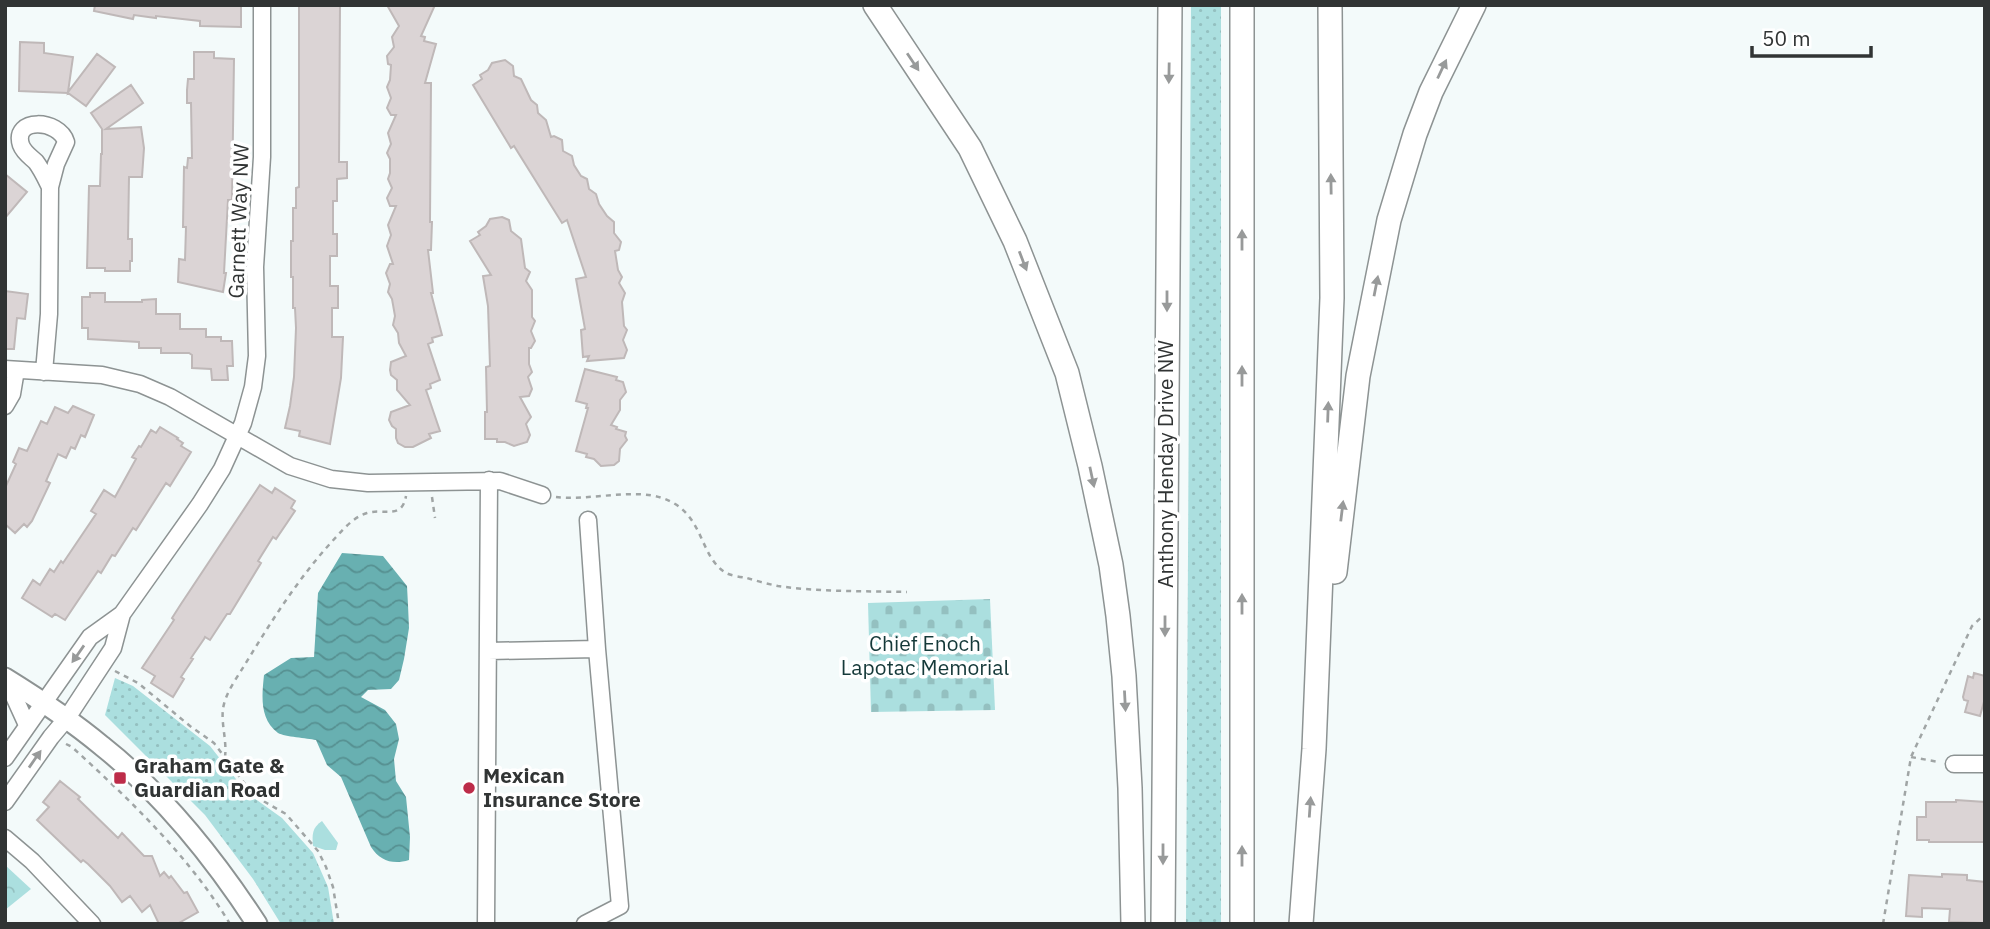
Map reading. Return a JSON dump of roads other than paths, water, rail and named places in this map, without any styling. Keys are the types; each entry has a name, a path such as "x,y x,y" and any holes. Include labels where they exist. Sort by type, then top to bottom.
{"highway":[{"path":"875,5 970,148 1015,241 1067,373 1111,565 1118,616 1130,788 1133,924"},
{"name":"Anthony Henday Drive NW","path":"1163,924 1170,5"},
{"path":"1242,5 1242,924"},
{"path":"1301,924 1314,749 1332,298 1330,5"},
{"path":"1314,749 1358,376 1389,220 1415,134 1431,92 1474,5"}],"main road":[{"path":"5,678 67,718 119,760 170,810 222,872 257,924"}],"street":[{"name":"Garnett Way NW","path":"5,758 90,637 121,614 200,504 222,469 238,436 251,394 257,356 255,267 262,157 262,5"},
{"path":"44,372 49,314 50,187"},
{"path":"5,407 12,394 10,369 102,375 140,384 170,397 290,466 318,475 368,483 489,480 509,483 542,495"},
{"path":"486,924 489,480"},
{"path":"588,520 622,924"},
{"name":"Garnett Way NW","path":"5,802 67,718 113,648 121,614"},
{"path":"488,651 597,649"},
{"path":"5,678 27,725"},
{"path":"1954,764 1985,764"},
{"path":"5,838 32,861 92,924"},
{"path":"585,924 620,906"}],"water":[{"path":"342,553 383,556 407,586 409,628 399,680 391,689 368,690 361,697 385,710 396,724 399,739 394,759 396,781 406,797 409,860 392,862 375,852 341,777 327,765 316,740 278,733 268,721 263,706 264,675 291,658 314,657 318,593"}],"place":[{"name":"Graham Gate & Guardian Road","path":"120,778"},
{"name":"Mexican Insurance Store","path":"469,788"}],"park label":[{"name":"Chief Enoch Lapotac Memorial","path":"925,656"}]}
